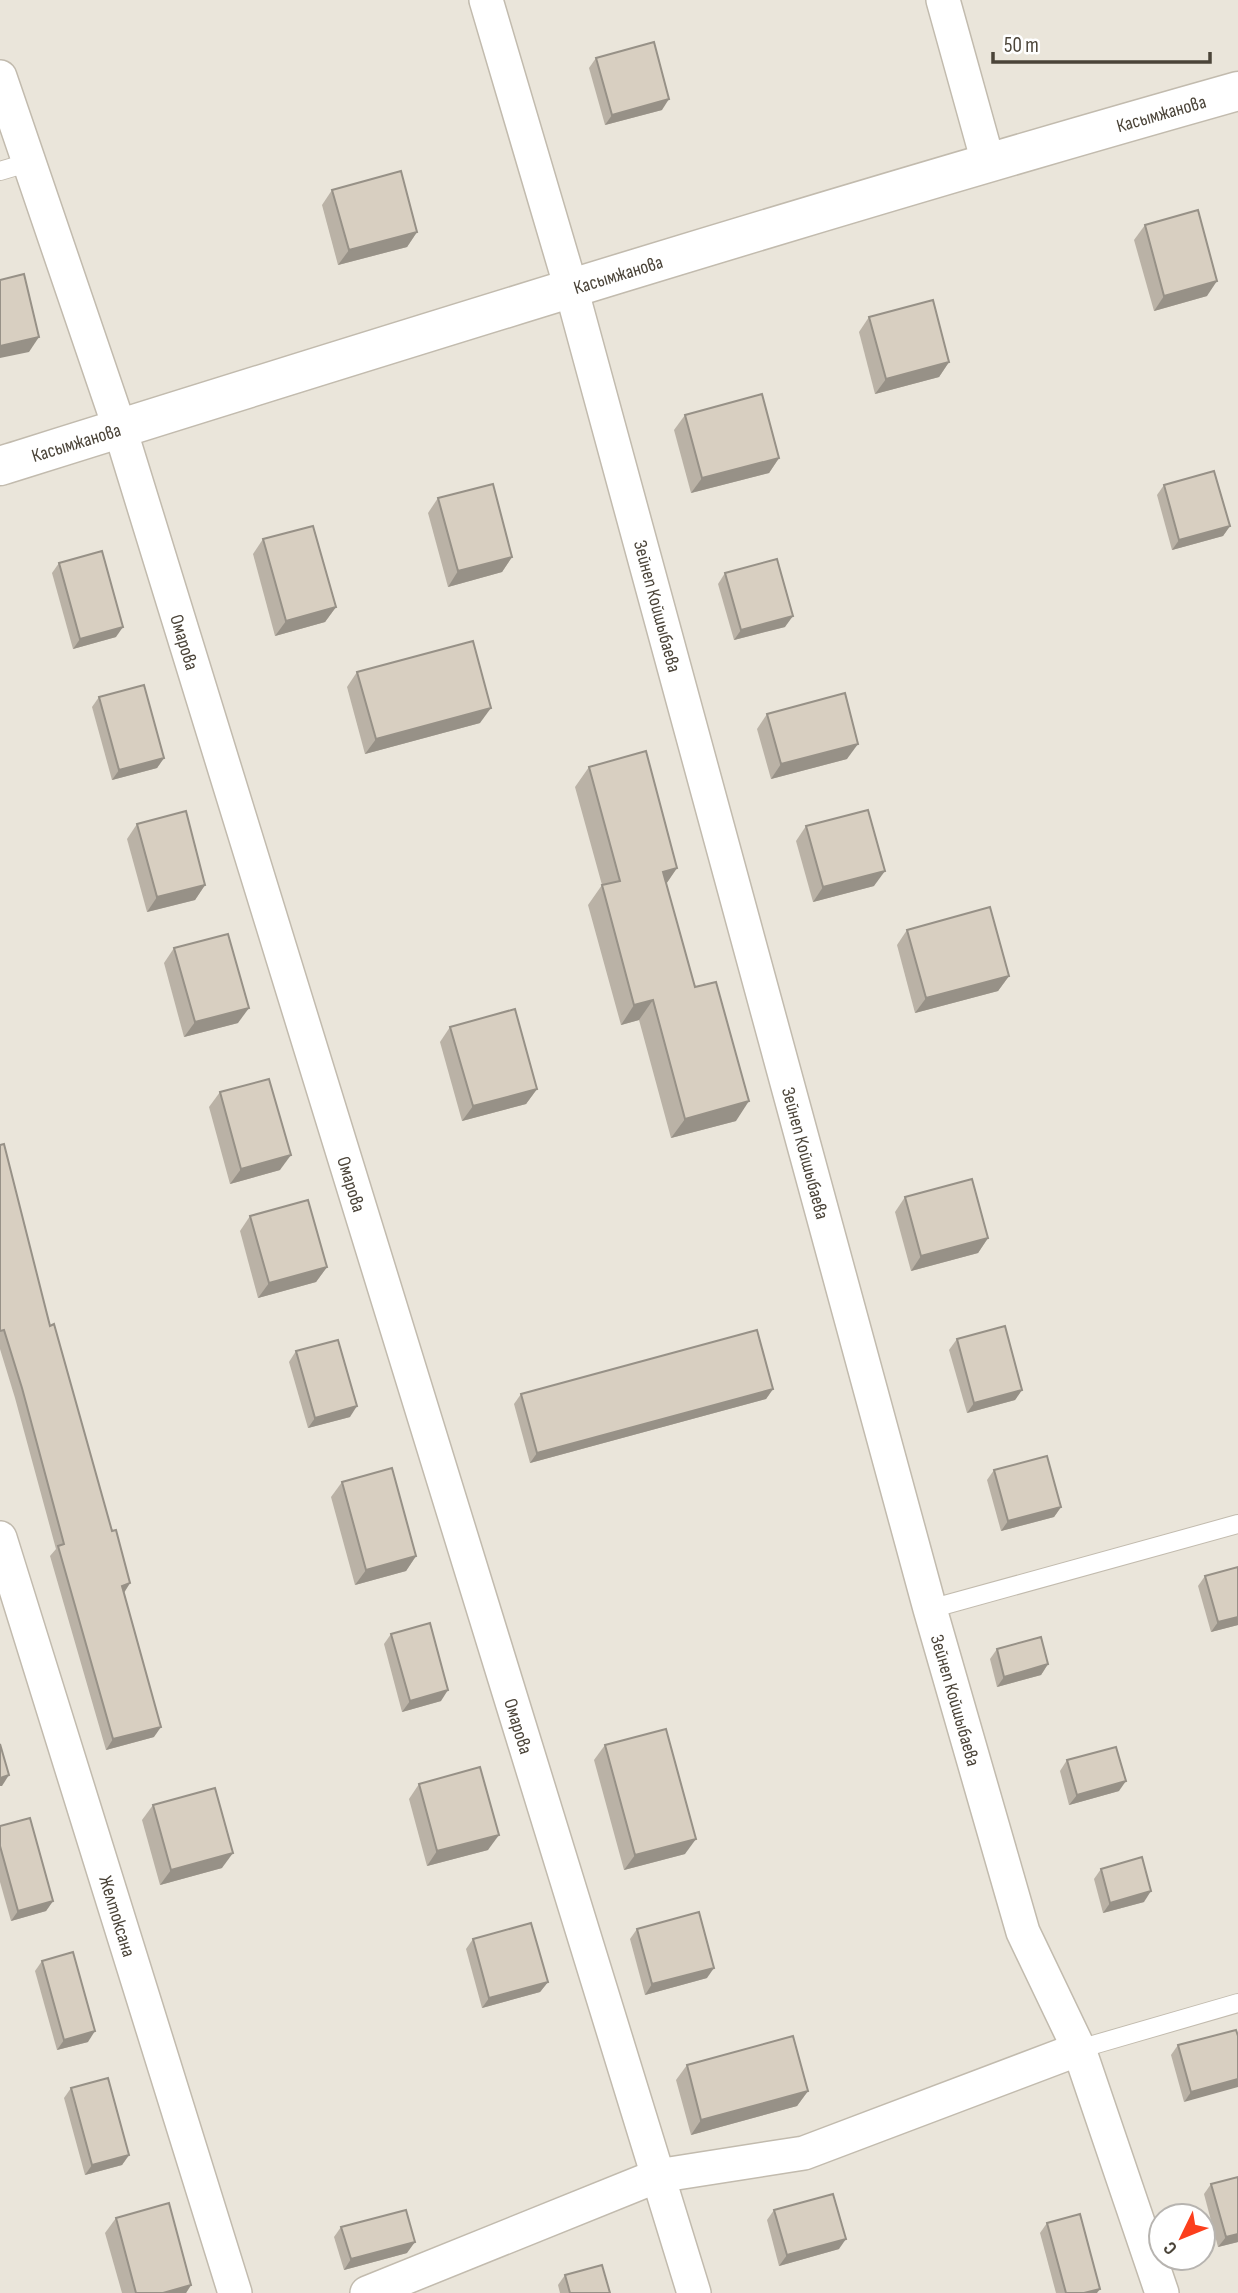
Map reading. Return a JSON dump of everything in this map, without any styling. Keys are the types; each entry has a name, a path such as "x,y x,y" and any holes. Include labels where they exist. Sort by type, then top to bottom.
{"street":[{"name":"Зейнеп Койшыбаева","path":"485,0 571,288 930,1609 1023,1932 1079,2049 1162,2293"},
{"path":"943,0 988,162"},
{"name":"Омарова","path":"0,78 14,167 120,429 694,2293"},
{"name":"Касымжанова","path":"0,466 571,288 988,162 1238,91"},
{"name":"Желтоксана","path":"0,1538 235,2293"},
{"path":"367,2293 657,2176 804,2153 1079,2049"}],"lane":[{"path":"930,1609 1238,1524"},
{"path":"1079,2049 1238,2003"}],"shaded area":[{"path":"0,0 1238,0 1238,2293 0,2293"}],"building":[{"path":"654,42 669,99 612,115 596,58"},
{"path":"401,171 417,232 349,250 332,190"},
{"path":"1198,210 1217,281 1164,296 1145,225"},
{"path":"24,274 39,337 0,346 0,280"},
{"path":"933,300 949,362 886,379 869,317"},
{"path":"762,394 779,458 702,478 685,415"},
{"path":"1214,471 1230,526 1179,540 1164,485"},
{"path":"493,484 512,557 458,571 438,498"},
{"path":"313,526 336,607 286,621 263,539"},
{"path":"102,551 123,627 80,639 59,563"},
{"path":"777,559 793,616 741,630 725,573"},
{"path":"473,641 491,708 376,739 357,672"},
{"path":"144,685 164,758 119,770 99,697"},
{"path":"845,693 858,744 781,764 767,714"},
{"path":"646,751 677,868 663,872 695,987 716,982 749,1101 685,1119 653,1000 634,1005 602,885 620,881 589,767"},
{"path":"868,810 885,871 823,887 806,826"},
{"path":"186,811 205,885 157,897 137,824"},
{"path":"990,907 1009,976 926,998 907,930"},
{"path":"228,934 249,1008 195,1022 174,948"},
{"path":"515,1009 537,1089 473,1106 450,1027"},
{"path":"269,1079 291,1155 241,1169 220,1092"},
{"path":"4,1144 50,1326 54,1324 112,1531 116,1530 130,1583 122,1586 161,1727 113,1739 58,1546 64,1544 22,1388 4,1330 0,1331 0,1145"},
{"path":"972,1179 988,1238 921,1256 905,1197"},
{"path":"308,1200 327,1267 269,1283 250,1216"},
{"path":"1005,1326 1022,1390 974,1403 957,1339"},
{"path":"757,1330 773,1389 537,1453 521,1394"},
{"path":"338,1340 357,1406 315,1418 296,1351"},
{"path":"1047,1456 1061,1507 1008,1521 994,1470"},
{"path":"392,1468 416,1556 366,1570 342,1482"},
{"path":"1238,1567 1238,1617 1218,1622 1205,1576"},
{"path":"430,1623 448,1690 410,1701 391,1634"},
{"path":"1041,1637 1048,1664 1004,1677 997,1649"},
{"path":"666,1729 696,1839 635,1855 605,1745"},
{"path":"0,1744 9,1775 0,1778"},
{"path":"1116,1747 1126,1781 1077,1795 1067,1760"},
{"path":"480,1767 499,1835 437,1851 419,1784"},
{"path":"215,1788 233,1853 171,1870 153,1805"},
{"path":"30,1818 53,1901 18,1911 0,1846 0,1826"},
{"path":"1142,1857 1151,1891 1110,1903 1101,1869"},
{"path":"699,1912 714,1968 652,1984 637,1929"},
{"path":"531,1923 548,1982 489,1998 473,1939"},
{"path":"73,1952 95,2031 64,2040 42,1961"},
{"path":"1236,2030 1238,2079 1191,2092 1178,2045"},
{"path":"793,2036 808,2091 701,2120 687,2065"},
{"path":"108,2078 129,2155 92,2165 71,2088"},
{"path":"1238,2177 1238,2234 1226,2237 1211,2184"},
{"path":"833,2194 846,2239 787,2255 774,2210"},
{"path":"169,2203 191,2285 163,2293 136,2293 116,2218"},
{"path":"406,2210 415,2242 351,2259 341,2227"},
{"path":"1080,2214 1100,2289 1084,2293 1066,2293 1047,2223"},
{"path":"602,2265 610,2293 570,2293 565,2275"}]}
